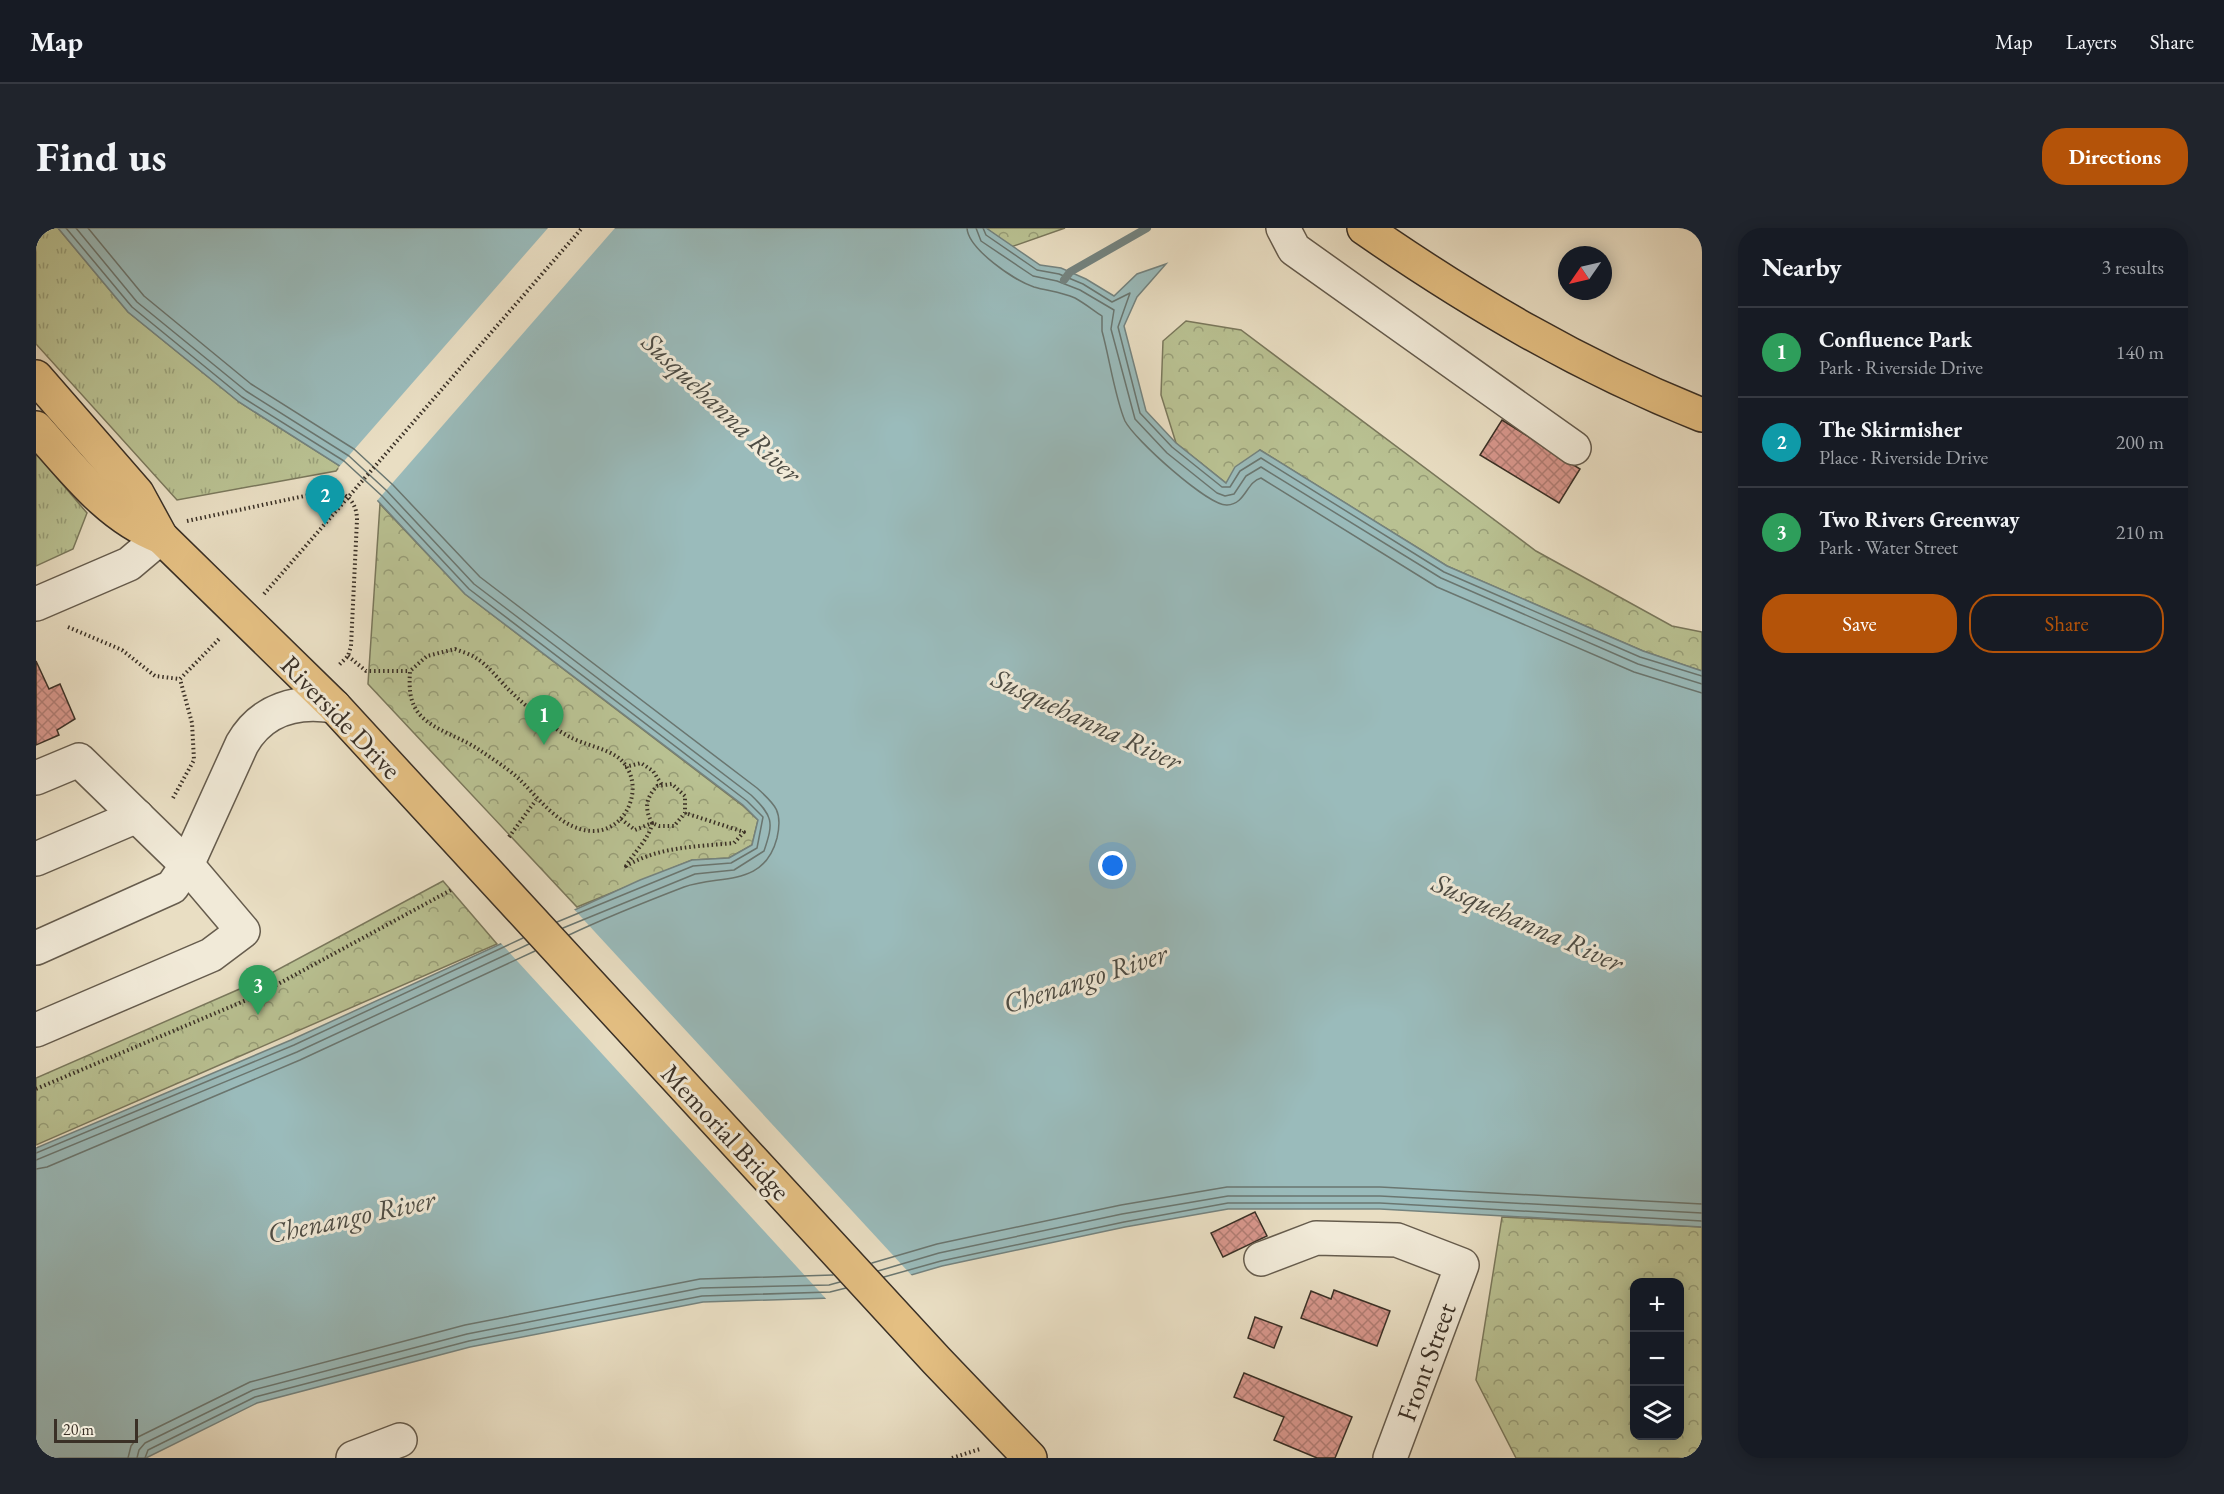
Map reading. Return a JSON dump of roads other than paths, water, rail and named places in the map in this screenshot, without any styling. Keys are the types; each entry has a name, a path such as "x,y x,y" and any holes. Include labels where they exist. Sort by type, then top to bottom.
{"main road":[{"path":"1364,228 1443,282 1519,328 1597,369 1702,415"},
{"path":"36,377 137,493 161,537"},
{"path":"36,428 113,509 143,531 161,537"},
{"name":"Riverside Drive","path":"161,537 326,697 515,904"},
{"name":"Memorial Bridge","path":"515,904 937,1361 1030,1458"}],"street":[{"path":"1283,228 1294,249 1574,448"},
{"path":"36,604 129,564 161,537"},
{"path":"36,948 166,891 177,881 187,865 242,744 255,726 272,714 293,705 326,697"},
{"path":"36,778 79,760 187,865 243,932 211,955 36,1030"},
{"path":"36,859 137,816"},
{"name":"Front Street","path":"1261,1259 1316,1238 1397,1240 1462,1265 1390,1458"},
{"path":"353,1458 400,1440"}],"water":[{"path":"58,228 986,228 1040,265 1061,268 1086,279 1114,296 1137,274 1166,264 1137,297 1124,326 1146,411 1176,443 1226,483 1235,467 1260,450 1447,566 1643,651 1702,671 1702,1227 1380,1209 1228,1209 1125,1227 942,1266 832,1298 703,1302 470,1347 257,1403 146,1458 36,1458 36,1148 291,1040 640,880 692,860 729,858 752,845 758,820 743,805 465,594 377,500 340,466 239,402 128,312"}],"waterway":[{"path":"1064,280 1070,272 1147,228"}],"place":[{"name":"The Skirmisher","path":"325,525"},
{"name":"Confluence Park","path":"544,745"},
{"name":"Two Rivers Greenway","path":"258,1015"}],"water label":[{"name":"Susquehanna River","path":"722,407"},
{"name":"Susquehanna River","path":"1087,719"},
{"name":"Susquehanna River","path":"1528,922"},
{"name":"Chenango River","path":"1085,978"},
{"name":"Chenango River","path":"351,1216"}]}
